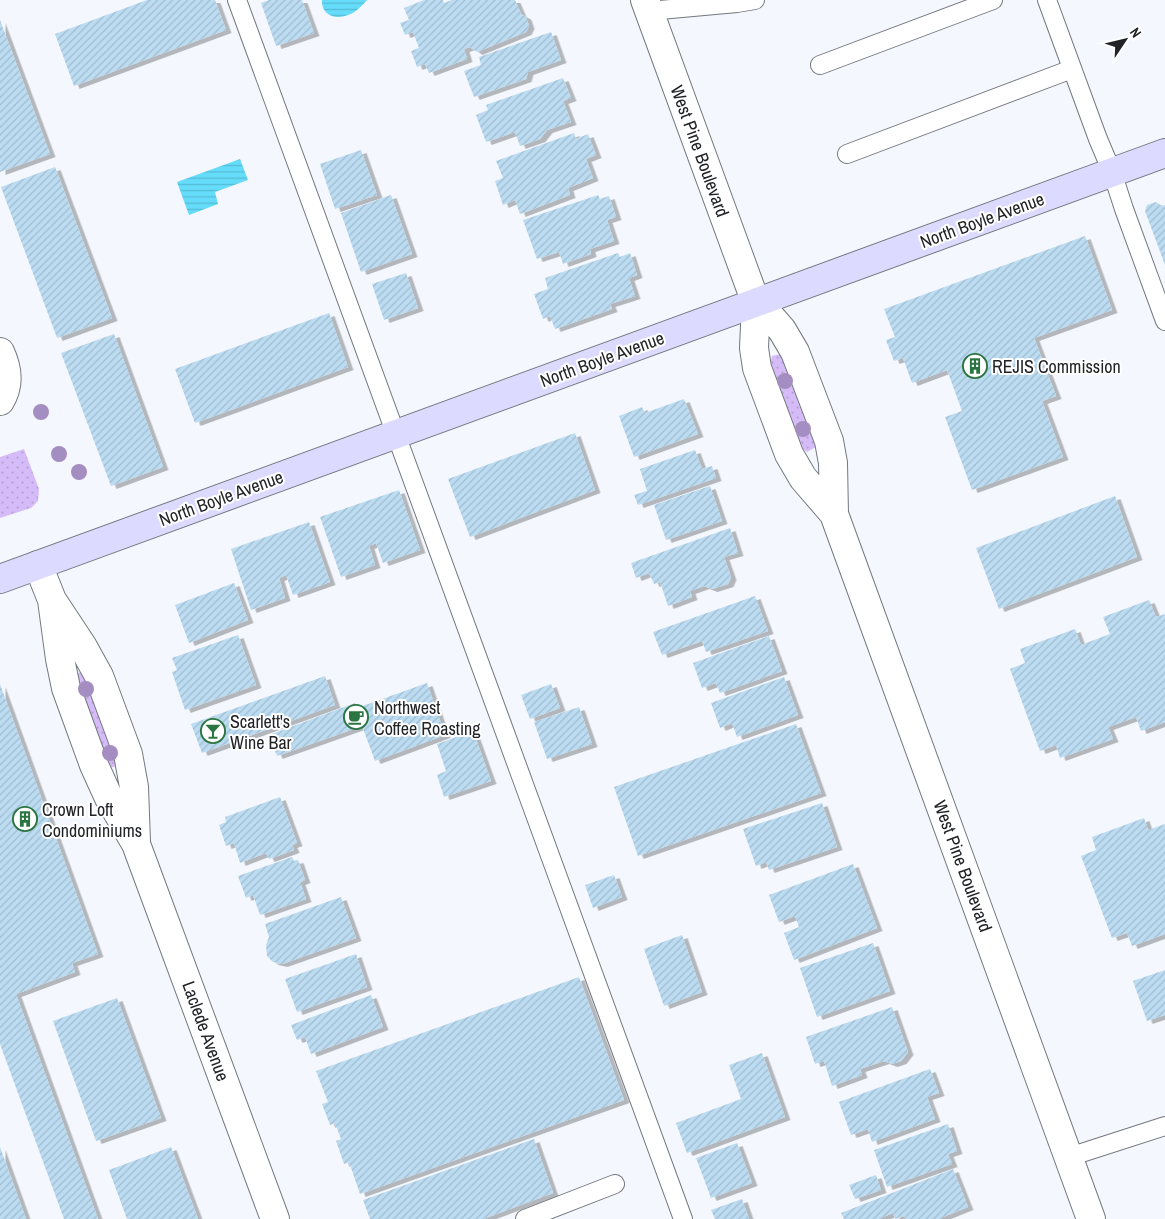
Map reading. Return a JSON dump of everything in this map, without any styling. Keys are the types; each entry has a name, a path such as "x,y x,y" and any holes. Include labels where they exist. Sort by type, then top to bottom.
{"street":[{"name":"West Pine Boulevard","path":"647,6 756,303 754,348 757,368 789,454 803,478 834,514"},
{"name":"North Boyle Avenue","path":"0,579 1165,153"},
{"name":"West Pine Boulevard","path":"756,303 782,330 795,352 829,441 833,463 834,514 1092,1219"},
{"path":"0,352 8,378 6,392 0,401"},
{"name":"Laclede Avenue","path":"38,565 52,600 83,647 99,676 128,754 134,787 136,844"},
{"name":"Laclede Avenue","path":"52,600 66,688 108,798 136,844 275,1219"}],"lane":[{"path":"237,0 683,1219"},
{"path":"647,6 697,6 755,0"},
{"path":"820,64 993,0"},
{"path":"1047,0 1112,172 1165,322"},
{"path":"847,154 1072,69"},
{"path":"1069,1157 1165,1126"},
{"path":"525,1219 615,1184"}],"shaded area":[{"path":"781,354 817,442 816,447 807,452 801,447 770,364 772,356"},
{"path":"24,449 39,489 38,501 31,508 0,518 0,457"},
{"path":"85,670 119,764 114,767 106,765 76,674"}],"water":[{"path":"322,0 367,0 353,13 338,17 326,13"},
{"path":"240,159 248,180 215,192 218,204 189,215 177,182"}],"building":[{"path":"147,0 215,0 226,30 74,86 55,34"},
{"path":"269,0 302,0 314,33 276,46 261,3"},
{"path":"424,0 443,0 444,3 452,0 515,0 521,14 526,17 529,26 526,32 477,52 470,47 464,49 467,59 429,73 425,64 417,67 411,51 419,48 413,32 405,35 400,23 409,20 404,8"},
{"path":"0,20 50,154 0,172"},
{"path":"551,32 561,60 528,72 526,79 474,97 464,71 481,65 479,57"},
{"path":"563,78 571,98 563,101 571,122 547,130 540,139 520,146 515,132 486,142 476,115 488,110 486,105"},
{"path":"574,133 576,139 588,134 596,155 586,159 593,178 568,188 570,195 520,214 515,200 503,205 495,181 503,178 496,161"},
{"path":"361,150 377,195 335,209 320,164"},
{"path":"55,167 112,318 57,338 1,187"},
{"path":"391,195 412,254 361,272 341,213"},
{"path":"598,195 600,199 609,196 616,217 607,220 614,241 590,249 591,254 563,264 559,252 537,259 523,220"},
{"path":"1156,202 1162,206 1165,205 1165,265 1145,211 1147,205"},
{"name":"REJIS Commission","path":"1085,236 1112,310 1034,338 1056,396 1042,401 1063,457 972,490 945,417 962,411 947,370 912,383 903,358 894,361 886,340 895,337 884,309"},
{"path":"618,253 620,257 630,253 637,275 629,278 635,296 610,304 612,309 555,329 550,316 543,319 534,294 548,289 545,278"},
{"path":"406,273 418,308 384,320 372,284"},
{"path":"329,313 348,367 195,423 175,369"},
{"path":"114,334 163,467 111,486 61,353"},
{"path":"684,399 698,434 634,457 619,416 642,407 645,413"},
{"path":"575,433 595,490 470,537 448,479"},
{"path":"695,450 702,469 712,466 716,478 638,505 634,495 647,491 640,469"},
{"path":"710,486 722,521 666,540 654,505"},
{"path":"399,490 420,550 383,563 376,543 369,546 375,565 341,577 320,517"},
{"path":"1115,496 1137,557 999,609 976,548"},
{"path":"309,522 330,582 293,595 286,575 279,578 285,598 251,610 231,549"},
{"path":"730,528 738,553 724,557 731,577 728,584 712,589 704,586 690,591 692,597 668,606 660,582 654,584 649,573 636,578 631,563"},
{"path":"234,583 248,620 189,643 175,605"},
{"path":"755,596 768,631 706,652 702,641 662,655 653,632"},
{"path":"1149,600 1156,617 1165,614 1165,722 1141,731 1136,717 1108,727 1113,739 1060,758 1056,745 1040,751 1010,669 1025,663 1020,649 1075,629 1081,645 1110,634 1103,617"},
{"path":"238,635 256,685 185,710 172,672 177,670 172,658"},
{"path":"769,636 782,671 720,693 716,683 702,688 693,663"},
{"path":"325,676 335,705 202,753 191,724"},
{"path":"784,677 798,715 737,737 732,723 720,728 711,703"},
{"path":"427,683 445,735 375,761 362,726 277,756 269,735 355,703 357,708"},
{"name":"Crown Loft Condominiums","path":"0,684 98,954 72,963 75,972 16,994 98,1219 64,1219 0,1044"},
{"path":"551,684 560,708 530,719 521,695"},
{"path":"579,707 592,744 547,759 534,722"},
{"path":"796,724 821,793 638,856 614,787"},
{"path":"473,731 491,781 444,797 437,775 446,771 437,744"},
{"path":"280,797 297,843 292,845 294,850 269,859 266,853 240,863 234,843 226,846 219,825 226,822 225,817"},
{"path":"822,803 837,847 769,870 766,862 756,866 743,829"},
{"path":"1144,818 1148,830 1165,824 1165,934 1132,946 1127,933 1112,938 1081,856 1096,850 1092,837"},
{"path":"292,857 294,861 298,860 305,880 300,882 306,899 260,915 253,895 246,898 238,876"},
{"path":"853,864 877,928 794,960 784,933 799,927 795,916 779,922 769,895"},
{"path":"614,875 622,897 593,908 585,885"},
{"path":"341,897 356,938 282,964 273,962 267,956 266,945 269,937 265,924"},
{"path":"682,935 702,992 664,1006 644,949"},
{"path":"873,943 890,991 817,1017 800,968"},
{"path":"356,954 367,987 297,1012 285,979"},
{"path":"1165,970 1165,1015 1147,1021 1133,981"},
{"path":"579,977 624,1100 360,1194 349,1162 344,1164 336,1141 341,1139 335,1123 330,1125 322,1104 328,1102 316,1071"},
{"path":"371,995 383,1027 311,1054 305,1037 297,1040 291,1025"},
{"path":"117,998 161,1118 96,1141 53,1021"},
{"path":"892,1007 908,1052 901,1061 892,1064 884,1061 860,1069 862,1075 832,1086 824,1061 815,1064 806,1037"},
{"path":"762,1053 785,1117 687,1153 676,1123 741,1099 729,1065"},
{"path":"930,1069 939,1093 927,1097 935,1119 872,1142 868,1129 851,1135 839,1102"},
{"path":"948,1124 957,1151 948,1154 952,1164 887,1187 874,1150"},
{"path":"534,1139 553,1193 483,1219 370,1219 363,1200"},
{"path":"737,1143 752,1183 711,1198 696,1158"},
{"path":"0,1147 26,1219 0,1219"},
{"path":"171,1147 198,1219 127,1219 109,1170"},
{"path":"953,1169 968,1207 938,1219 906,1219 904,1216 895,1219 893,1213 878,1219 844,1219 841,1213"},
{"path":"876,1175 881,1190 855,1199 849,1185"},
{"path":"742,1199 749,1219 715,1219 711,1210"}],"place":[{"name":"REJIS Commission","path":"975,366"},
{"name":"Northwest Coffee Roasting","path":"356,717"},
{"name":"Scarlett's Wine Bar","path":"213,731"},
{"name":"Crown Loft Condominiums","path":"25,819"}]}
